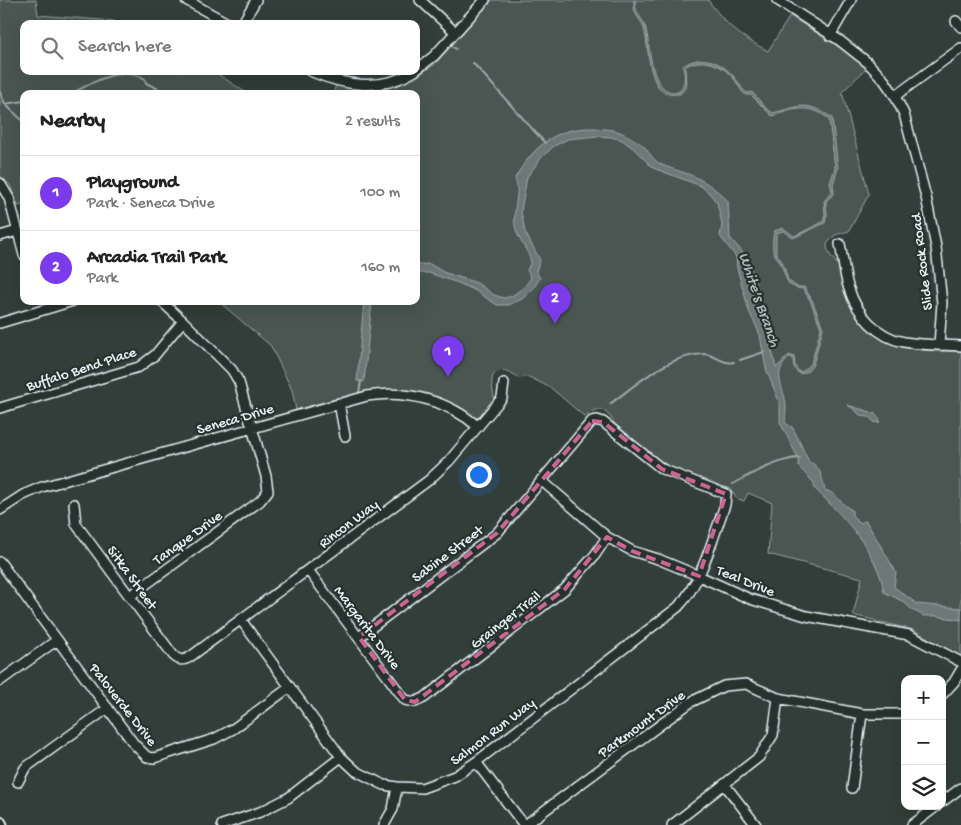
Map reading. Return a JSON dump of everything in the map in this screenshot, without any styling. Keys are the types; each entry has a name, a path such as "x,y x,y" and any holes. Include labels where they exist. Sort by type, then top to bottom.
{"street":[{"path":"186,0 222,20"},
{"path":"244,20 256,0"},
{"path":"420,0 455,32"},
{"path":"420,68 434,56 485,0"},
{"name":"Slide Rock Road","path":"777,0 830,36 839,40 867,62 884,80 895,96 906,122 926,197 936,247 942,303 939,345"},
{"path":"830,36 851,0"},
{"path":"895,96 961,48"},
{"path":"320,75 358,85 392,82 407,75"},
{"path":"0,183 10,198 20,241"},
{"path":"0,236 17,231"},
{"path":"840,244 848,288 856,305 868,322 884,336 903,342 961,346"},
{"path":"38,305 40,311"},
{"path":"0,323 60,305"},
{"path":"165,305 232,370 238,382 252,427"},
{"name":"Buffalo Bend Place","path":"0,408 139,367 155,355 183,321"},
{"name":"Rincon Way","path":"181,660 190,657 241,620 429,480 449,461 502,398 504,383"},
{"name":"Seneca Drive","path":"0,510 23,495 42,487 252,427 378,394 408,395 435,402 458,412 478,426"},
{"path":"339,403 345,436"},
{"name":"Sabine Street","path":"359,637 497,533 582,432 592,421 597,420 603,422 662,469 726,494 725,505 698,576"},
{"name":"Tanque Drive","path":"130,596 266,495 268,487 252,427"},
{"name":"Teal Drive","path":"541,480 607,537 632,551 658,559 750,599 806,616 909,635 961,662"},
{"name":"Sitka Street","path":"74,504 76,524 173,655 181,660"},
{"name":"Grainger Trail","path":"405,700 415,702 424,698 558,595 595,555 607,537"},
{"name":"Paloverde Drive","path":"0,562 144,756 154,758 214,739 233,729 290,687"},
{"name":"Margarita Drive","path":"308,570 405,700"},
{"name":"Salmon Run Way","path":"241,620 341,757 356,771 384,785 422,788 455,776 476,762 678,607 688,597 698,576"},
{"path":"0,681 57,640"},
{"path":"946,691 961,670"},
{"name":"Parkmount Drive","path":"525,825 691,702 724,686 746,684 778,698 862,714 901,714"},
{"path":"672,825 759,757 773,735 778,698"},
{"path":"18,782 25,768 108,708"},
{"path":"852,788 862,714"},
{"path":"222,825 260,812 288,798 341,757"},
{"path":"476,762 525,825"},
{"path":"725,785 756,825"},
{"path":"384,825 392,809 396,787"},
{"path":"946,799 961,788"},
{"path":"912,825 932,810"}],"highlighted area":[{"path":"592,421 603,422 662,469 726,494 699,576 632,551 607,537 565,589 415,702 405,700 359,637 497,533"}],"shaded area":[{"path":"0,0 36,0 38,15 100,20 20,20 20,75 219,75 242,90 20,90 20,205 18,206 10,185 0,176"},
{"path":"492,0 708,0 734,30 768,51 790,16 847,52 867,68 842,92 869,194 849,231 835,235 827,244 827,248 840,270 849,303 859,319 870,330 883,339 912,349 961,351 961,657 914,630 853,615 862,578 768,554 772,503 748,493 744,501 736,498 731,489 717,487 682,473 655,458 615,424 603,410 594,410 585,417 551,388 529,377 518,378 512,373 496,372 492,379 494,399 480,417 475,418 440,400 422,394 386,391 350,396 296,410 292,390 271,346 223,305 420,305 420,90 367,90 398,85 420,75 434,65"},
{"path":"635,0 638,13 646,29 654,72 662,87 668,91 679,92 683,86 683,66 697,60 711,61 730,72 747,93 752,92 773,113 803,106 816,109 832,118 838,168 833,184 834,194 826,201 827,214 825,223 793,238 783,231 776,233 776,253 783,263 788,280 797,287 804,287 812,300 823,328 813,365 808,371 801,374 795,370 793,358 790,357 781,369 780,381 786,406 785,423 793,428 809,462 819,469 825,490 833,494 852,510 852,515 859,523 866,521 896,572 894,587 917,604 961,608 961,620 924,616 912,610 904,602 884,592 875,563 867,549 848,523 815,489 814,483 799,467 798,458 780,422 780,404 766,369 760,335 749,311 737,268 736,257 720,236 722,224 717,203 701,186 653,168 622,140 597,136 568,139 554,146 542,157 527,177 521,211 525,232 540,260 536,271 540,278 533,289 522,299 509,305 497,305 474,290 458,283 429,273 420,273 420,265 430,264 443,272 477,283 494,295 504,298 512,296 524,287 531,278 527,270 531,262 518,235 514,220 517,190 515,178 538,148 557,135 580,129 613,130 621,132 639,142 659,163 692,175 705,182 728,201 730,238 746,256 753,275 757,288 754,303 758,316 768,333 776,368 789,355 794,357 798,371 802,372 811,364 821,328 810,300 803,289 797,288 788,282 775,255 773,240 774,231 783,228 794,236 823,222 825,214 824,201 832,192 830,183 835,168 829,119 822,114 808,109 772,116 751,95 746,95 724,69 711,63 698,62 685,67 686,87 680,94 669,94 661,90 652,75 646,36 634,6"},
{"path":"336,85 367,90 334,90"},
{"path":"364,305 372,305 364,382 357,381"},
{"path":"847,405 874,413 880,420 879,423 874,422 869,417 861,416"}],"waterway":[{"path":"450,45 456,49"},
{"path":"473,63 545,143"},
{"name":"White's Branch","path":"79,90 98,80 114,75"},
{"name":"White's Branch","path":"136,75 145,79 146,83 161,90"},
{"path":"0,92 5,104 20,118"},
{"name":"White's Branch","path":"5,104 20,102"},
{"path":"740,360 764,352"},
{"path":"610,404 654,372 678,359 704,354 726,362 734,362"},
{"path":"359,393 361,381"},
{"path":"733,484 775,464 800,458"}],"place":[{"name":"Arcadia Trail Park","path":"555,324"},
{"name":"Playground","path":"448,377"}]}
